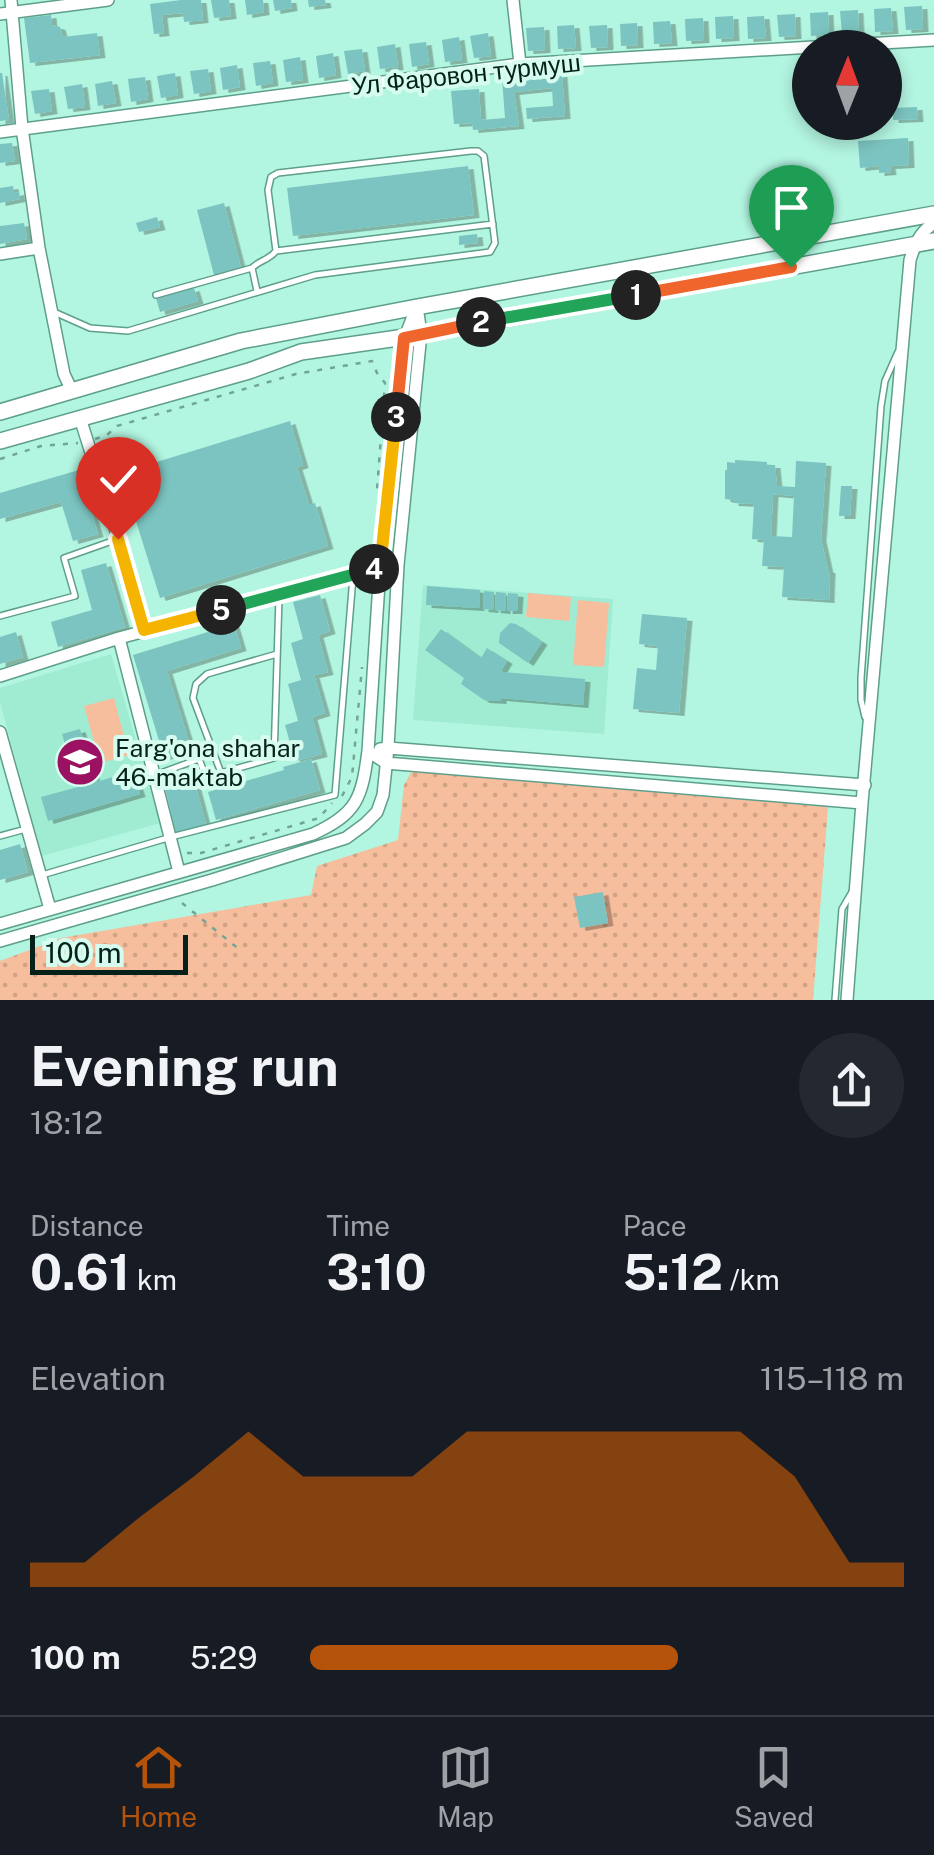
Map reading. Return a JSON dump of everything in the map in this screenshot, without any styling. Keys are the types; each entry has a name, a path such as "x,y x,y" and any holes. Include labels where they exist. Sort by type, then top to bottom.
{"street":[{"path":"71,390 64,374 39,248 8,9 108,0"},
{"path":"513,0 520,64"},
{"name":"Ул Фаровон турмуш","path":"0,132 520,64 934,40"},
{"path":"0,412 241,341 934,214"},
{"path":"847,1000 910,260 924,230 934,223"},
{"path":"0,441 249,371 301,352 934,241"},
{"path":"0,254 39,248"},
{"path":"0,924 313,834 338,823 352,808 364,780 368,751 380,568 417,307"},
{"path":"359,344 371,329 366,317"},
{"path":"0,942 346,838 377,812 388,748 412,335"},
{"path":"80,418 144,630"},
{"path":"0,676 144,630 380,568"},
{"path":"119,638 179,872"},
{"path":"0,732 50,910"},
{"path":"368,751 388,748 864,785"},
{"path":"368,751 386,763 862,803"}],"lane":[{"path":"52,311 90,328 128,331 314,276 490,252 495,243 484,156 478,151 278,173 268,183 276,251"},
{"path":"156,295 252,268 276,251 493,224"},
{"path":"252,268 258,291"},
{"path":"0,616 75,596 64,558 118,539"},
{"path":"42,874 335,795 354,574"},
{"path":"155,775 198,759 206,778 274,758 279,594"},
{"path":"221,773 193,698 196,684 207,674 277,654"},
{"path":"0,836 28,829"},
{"path":"835,1000 842,909 856,885"}],"path":[{"path":"0,459 41,446 88,441 107,435 118,426 296,374 372,361 385,382 376,495"},
{"path":"175,852 201,853 319,818 345,794 352,777 362,664"},
{"path":"182,903 240,950"}],"shaded area":[{"path":"423,585 613,599 604,734 413,720"},
{"path":"528,593 571,597 569,621 526,617"},
{"path":"578,600 609,603 604,667 573,665"},
{"name":"Farg'ona shahar 46-maktab","path":"111,654 160,823 42,856 0,702 0,688"},
{"path":"114,698 129,755 100,763 84,706"},
{"path":"412,771 828,807 813,1000 0,1000 0,961 61,938 311,895 317,866 398,840 404,785"}],"building":[{"path":"201,0 203,20 184,22 183,13 162,15 164,33 154,34 150,4"},
{"path":"211,0 229,0 231,16 214,18"},
{"path":"245,0 263,0 264,12 247,15"},
{"path":"273,0 291,0 292,8 275,11"},
{"path":"308,0 325,0 326,5 309,7"},
{"path":"922,6 923,29 906,30 904,7"},
{"path":"891,8 893,30 875,30 874,9"},
{"path":"858,10 859,30 842,30 840,11"},
{"path":"828,12 829,30 811,30 810,13"},
{"path":"795,14 792,36 779,37 777,15"},
{"path":"51,15 52,25 60,27 63,37 97,33 100,55 30,63 24,18"},
{"path":"733,16 734,38 716,39 715,17"},
{"path":"764,16 766,38 748,39 747,17"},
{"path":"703,18 704,40 686,41 685,19"},
{"path":"670,21 672,43 654,44 653,22"},
{"path":"637,23 638,45 621,46 620,24"},
{"path":"574,25 576,48 558,49 557,26"},
{"path":"607,25 608,47 591,48 589,26"},
{"path":"544,27 545,50 528,51 526,28"},
{"path":"488,33 491,56 474,58 470,36"},
{"path":"459,37 462,60 445,62 442,40"},
{"path":"426,42 429,64 412,67 409,44"},
{"path":"395,44 398,67 380,69 377,47"},
{"path":"362,49 365,71 348,74 344,51"},
{"path":"333,53 336,75 319,78 316,56"},
{"path":"300,57 303,80 286,82 283,60"},
{"path":"270,61 273,83 256,86 253,63"},
{"path":"237,65 240,87 223,90 220,68"},
{"path":"208,69 211,91 194,94 190,71"},
{"path":"0,73 9,120 0,121"},
{"path":"175,73 178,95 161,98 157,76"},
{"path":"562,74 565,116 527,119 526,108 553,106 552,88 514,92 519,126 473,130 472,123 454,124 451,91 479,89 481,120 505,118 502,79"},
{"path":"145,77 148,99 131,102 128,79"},
{"path":"112,81 116,103 98,106 95,84"},
{"path":"82,84 85,107 68,109 64,87"},
{"path":"49,89 52,111 35,114 31,91"},
{"path":"917,107 918,119 902,120 902,108"},
{"path":"908,138 909,165 890,166 891,172 879,173 879,166 860,168 858,141"},
{"path":"12,143 15,161 0,163 0,144"},
{"path":"468,166 474,215 293,236 287,188"},
{"path":"13,186 20,199 0,203 0,188"},
{"path":"224,203 241,268 214,275 197,210"},
{"path":"157,217 160,227 139,232 136,223"},
{"path":"24,223 27,239 0,244 0,226"},
{"path":"477,234 478,243 459,245 459,236"},
{"path":"194,288 198,301 160,312 156,298"},
{"path":"290,421 303,465 297,467 309,505 315,503 328,546 160,598 121,473"},
{"path":"796,461 826,463 821,539 830,570 829,600 782,597 784,567 762,566 764,540 752,539 754,504 725,499 727,462 775,465 777,486 795,487","holes":["773,494 794,496 792,537 771,536"]},
{"path":"79,470 98,534 73,541 61,502 0,519 0,493"},
{"path":"841,486 852,486 850,516 839,516"},
{"path":"106,563 125,627 58,647 51,622 92,610 81,570"},
{"path":"427,586 480,590 479,608 426,605"},
{"path":"484,591 494,592 493,610 483,609"},
{"path":"496,592 506,593 505,611 495,610"},
{"path":"508,593 518,594 517,611 507,611"},
{"path":"320,595 330,631 318,635 328,672 314,675 325,713 312,717 322,754 295,761 285,725 298,721 288,684 301,680 291,643 303,639 293,602"},
{"path":"642,614 687,618 679,713 633,709 637,668 656,670 658,646 639,644"},
{"path":"510,623 542,642 528,663 499,643 500,633"},
{"path":"234,624 241,648 167,671 191,749 164,757 133,655"},
{"path":"441,629 481,658 487,648 507,661 503,672 585,679 583,705 484,700 461,684 464,678 425,650"},
{"path":"16,632 23,657 0,664 0,637"},
{"path":"80,729 96,782 133,771 140,794 48,821 41,797 78,787 62,734"},
{"path":"311,759 320,790 216,820 208,792"},
{"path":"193,776 206,825 176,833 164,784"},
{"path":"20,844 28,872 0,880 0,850"},
{"path":"603,892 608,923 580,928 574,897"}],"place":[{"name":"Farg'ona shahar 46-maktab","path":"80,762"}],"route":[{"path":"118,539 144,630 380,568 404,338 791,267"}]}
